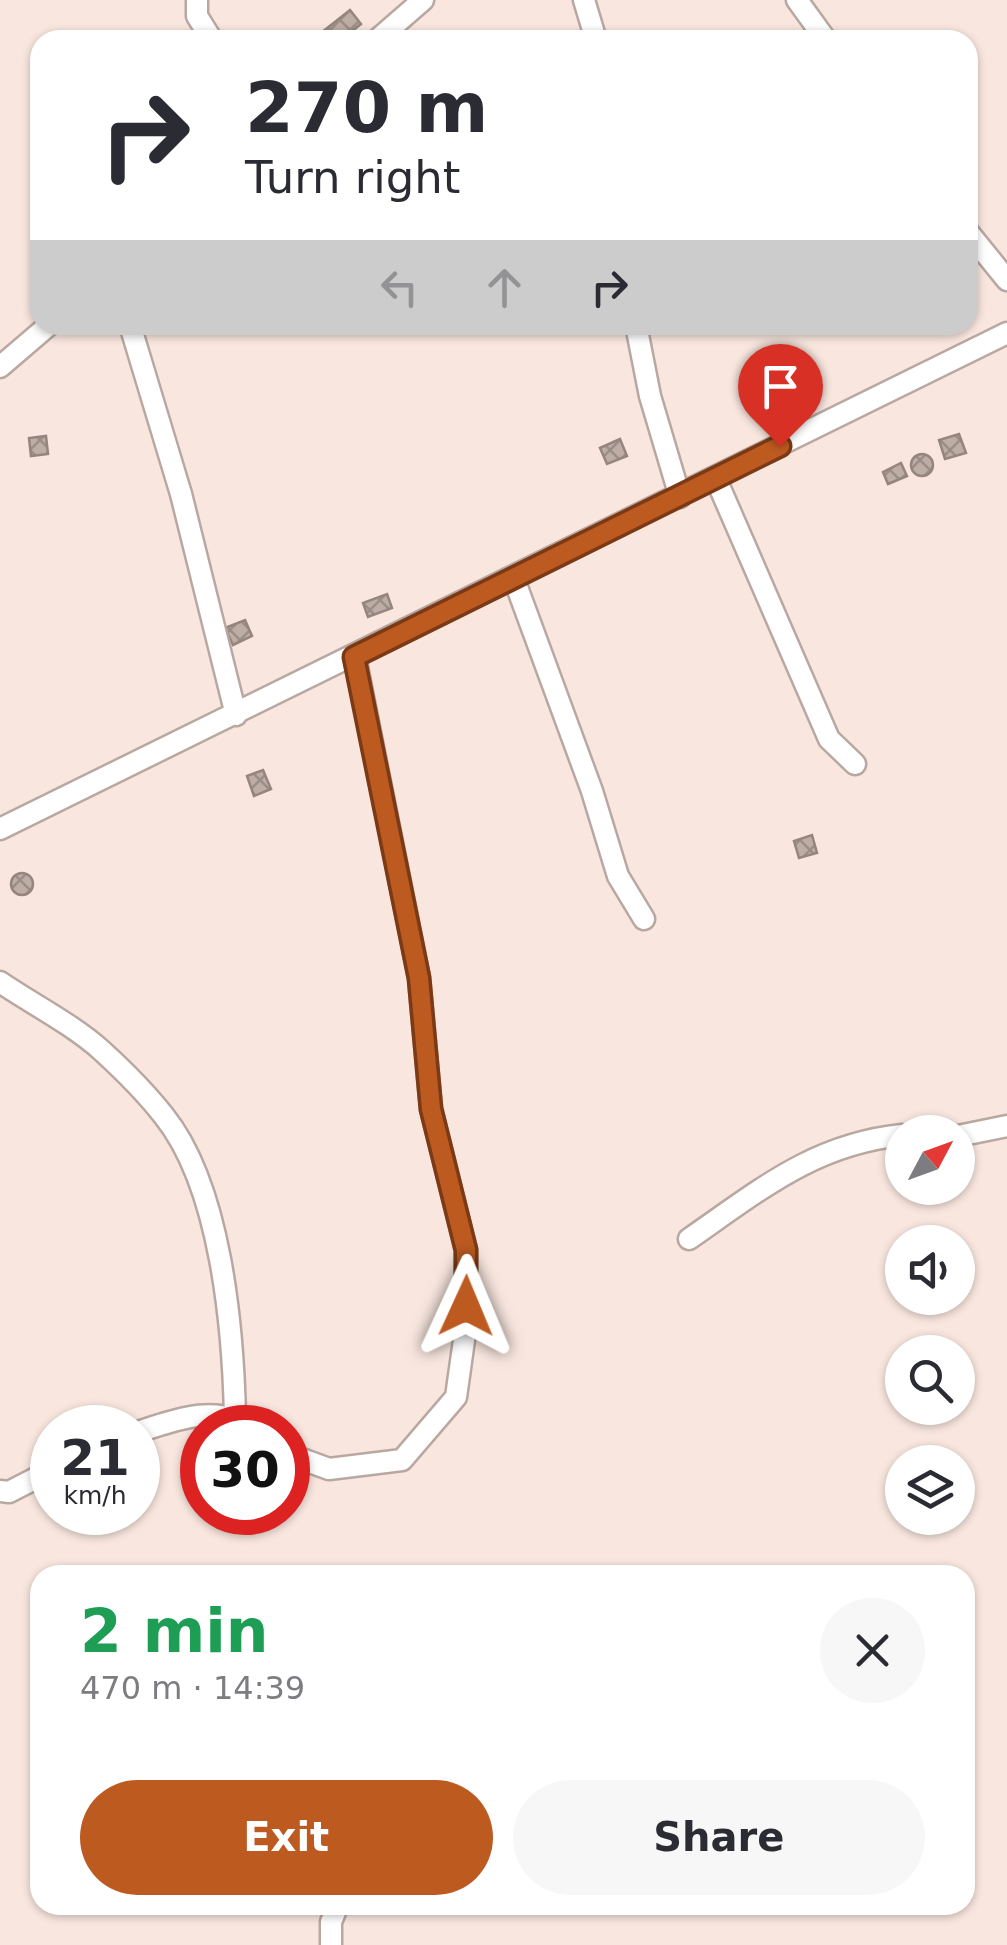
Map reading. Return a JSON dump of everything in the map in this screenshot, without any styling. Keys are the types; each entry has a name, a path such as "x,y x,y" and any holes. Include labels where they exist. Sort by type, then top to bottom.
{"street":[{"path":"196,0 197,16 206,30"},
{"path":"389,30 424,0"},
{"path":"584,0 593,30"},
{"path":"797,0 819,30"},
{"path":"978,244 1007,280"},
{"path":"0,829 1007,334"},
{"path":"0,367 37,335"},
{"path":"133,335 181,494 236,714"},
{"path":"638,335 650,396 680,497"},
{"path":"716,479 822,723 830,739 854,764"},
{"path":"514,579 592,792 618,876 644,920"},
{"path":"310,1462 329,1469 402,1460 456,1397 465,1333 466,1250 431,1109 419,978 354,657"},
{"path":"0,982 99,1048 166,1118 192,1163 221,1262 241,1405"},
{"path":"975,1133 1007,1126"},
{"path":"689,1239 811,1157 859,1139 885,1136"},
{"path":"0,1492 9,1492 30,1481"},
{"path":"331,1945 333,1915"}],"building":[{"path":"350,10 361,24 354,30 325,30"},
{"path":"959,434 966,453 945,459 939,440"},
{"path":"46,436 48,454 31,456 29,438"},
{"path":"620,439 627,456 607,464 600,448"},
{"path":"922,454 930,457 930,473 922,476 914,473 911,465 914,457"},
{"path":"901,463 907,476 888,484 883,472"},
{"path":"387,594 392,608 368,617 363,603"},
{"path":"245,620 252,636 233,645 225,628"},
{"path":"263,770 271,789 254,796 247,776"},
{"path":"812,835 817,853 799,858 794,841"},
{"path":"22,873 30,876 30,892 22,895 14,892 11,884 14,876"}],"route":[{"path":"466,1306 466,1250 431,1109 419,978 380,764 354,657 780,446"}]}
